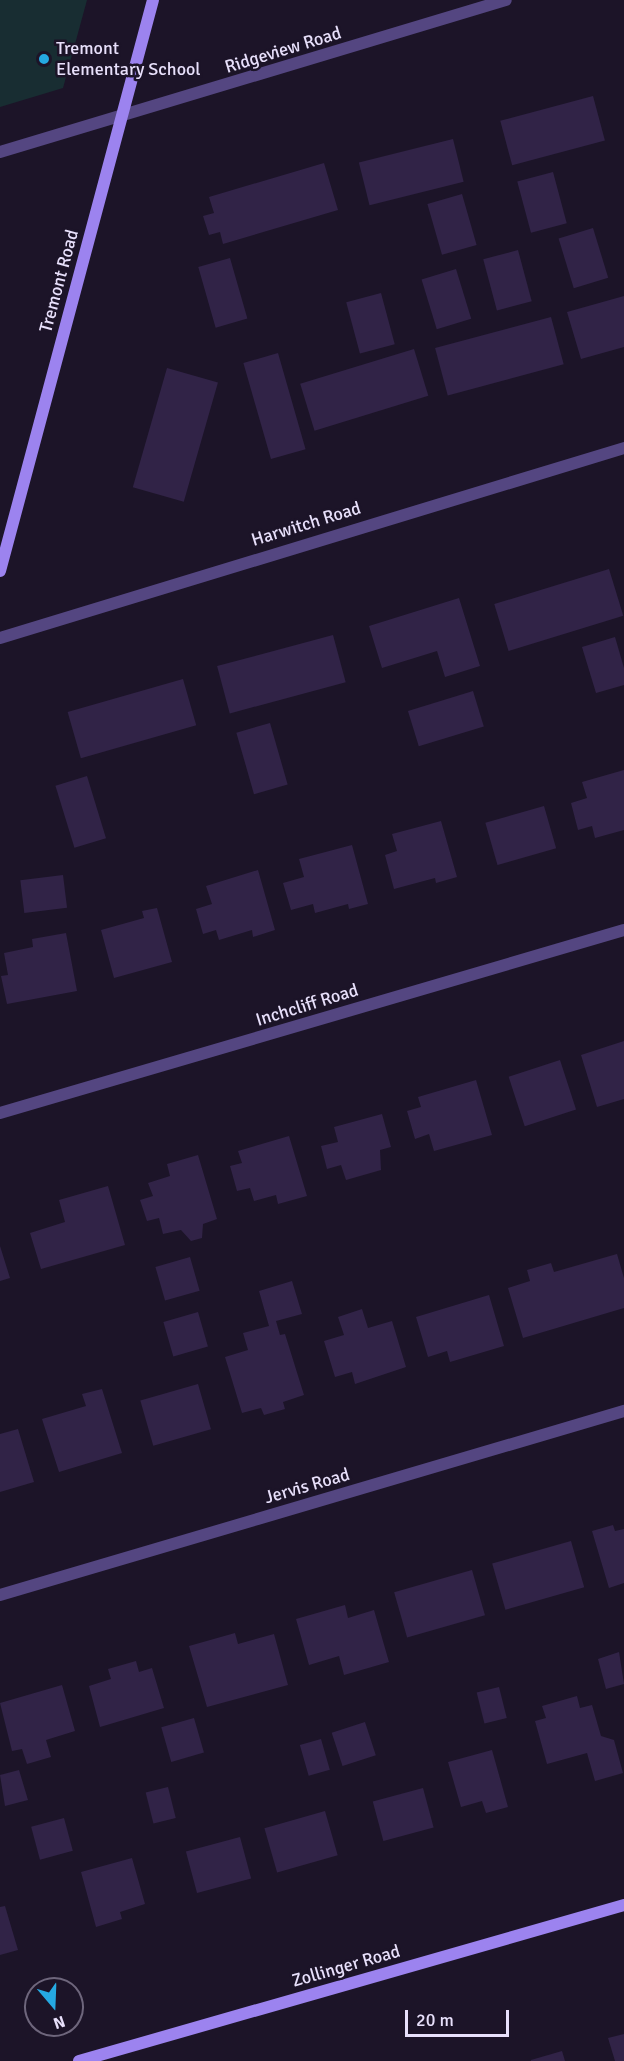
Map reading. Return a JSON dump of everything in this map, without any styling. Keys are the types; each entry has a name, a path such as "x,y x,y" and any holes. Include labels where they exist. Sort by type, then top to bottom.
{"main road":[{"name":"Tremont Road","path":"0,571 153,0"},
{"name":"Zollinger Road","path":"79,2061 624,1905"}],"street":[{"name":"Ridgeview Road","path":"0,152 121,118 506,0"},
{"name":"Harwitch Road","path":"0,638 624,448"},
{"name":"Inchcliff Road","path":"0,1113 624,930"},
{"name":"Jervis Road","path":"0,1595 624,1411"}],"green space":[{"name":"Tremont Elementary School","path":"0,0 87,0 63,88 0,107"}],"building":[{"path":"593,96 605,140 512,165 500,121"},
{"path":"453,139 464,182 370,205 359,162"},
{"path":"324,163 338,210 223,244 220,232 209,235 203,216 214,213 209,197"},
{"path":"553,172 567,223 531,233 517,182"},
{"path":"462,194 477,245 442,255 427,204"},
{"path":"593,228 608,278 574,288 559,239"},
{"path":"518,250 532,301 497,311 483,259"},
{"path":"230,258 247,319 216,328 198,267"},
{"path":"456,269 471,319 437,329 422,280"},
{"path":"381,293 395,344 360,354 346,302"},
{"path":"624,296 624,347 581,359 567,312"},
{"path":"551,317 564,364 448,395 435,348"},
{"path":"414,349 428,396 315,431 300,384"},
{"path":"278,353 306,449 271,459 243,363"},
{"path":"167,368 218,383 184,502 133,487"},
{"path":"609,569 623,616 509,651 494,604"},
{"path":"459,598 480,666 445,677 437,651 382,668 369,626"},
{"path":"333,635 346,682 230,713 217,666"},
{"path":"615,637 624,668 624,685 596,693 582,647"},
{"path":"183,679 196,725 81,758 68,712"},
{"path":"473,691 484,726 419,746 408,711"},
{"path":"270,723 288,785 254,794 236,733"},
{"path":"624,770 624,830 595,838 592,826 578,830 571,803 587,798 582,782"},
{"path":"87,776 106,838 74,848 55,786"},
{"path":"544,806 556,848 497,865 485,823"},
{"path":"441,821 457,877 436,883 435,878 394,889 385,855 397,851 392,834"},
{"path":"352,845 368,904 349,909 348,904 315,913 313,904 291,910 283,883 304,877 299,859"},
{"path":"258,870 275,930 253,937 252,930 219,940 216,930 203,934 196,909 212,904 206,886"},
{"path":"63,875 67,908 24,913 20,880"},
{"path":"157,908 172,962 114,978 101,930 144,918 142,911"},
{"path":"66,933 77,991 7,1004 1,976 8,975 4,953 33,947 32,939"},
{"path":"624,1041 624,1099 597,1107 581,1055"},
{"path":"560,1060 576,1109 525,1126 509,1077"},
{"path":"476,1080 492,1135 434,1151 429,1134 415,1139 407,1111 421,1107 418,1097"},
{"path":"382,1114 391,1147 380,1150 381,1170 346,1180 341,1165 327,1169 321,1146 338,1142 334,1127"},
{"path":"289,1136 307,1196 278,1204 276,1195 254,1201 250,1188 237,1191 230,1166 242,1163 238,1151"},
{"path":"198,1155 217,1219 203,1224 202,1238 191,1241 181,1230 163,1234 159,1218 147,1221 140,1200 153,1196 148,1183 170,1176 167,1164"},
{"path":"108,1186 125,1245 41,1269 30,1233 65,1222 59,1200"},
{"path":"0,1246 10,1278 0,1281"},
{"path":"617,1254 624,1278 624,1308 523,1338 508,1288 530,1281 527,1270 551,1263 554,1272"},
{"path":"190,1257 200,1291 165,1301 155,1267"},
{"path":"292,1281 302,1314 276,1321 280,1335 285,1334 304,1395 283,1402 285,1409 264,1415 261,1408 242,1413 225,1357 248,1350 243,1333 269,1326 259,1291"},
{"path":"489,1295 504,1346 450,1362 447,1351 428,1357 416,1317"},
{"path":"362,1309 368,1328 392,1321 406,1367 355,1384 352,1372 335,1377 324,1341 344,1335 338,1317"},
{"path":"198,1312 208,1347 173,1357 163,1322"},
{"path":"198,1384 211,1429 153,1446 140,1401"},
{"path":"102,1389 122,1453 59,1472 42,1419 86,1406 82,1394"},
{"path":"18,1429 34,1482 0,1492 0,1434"},
{"path":"613,1525 615,1531 624,1529 624,1583 609,1588 592,1531"},
{"path":"571,1541 584,1587 505,1610 492,1564"},
{"path":"472,1570 485,1615 407,1638 394,1592"},
{"path":"345,1605 348,1618 374,1610 389,1662 344,1675 339,1656 309,1665 296,1619"},
{"path":"235,1633 238,1644 274,1634 288,1685 207,1707 189,1646"},
{"path":"619,1652 624,1684 606,1689 598,1659"},
{"path":"136,1661 139,1672 152,1668 164,1708 100,1727 89,1686 111,1679 108,1669"},
{"path":"62,1685 75,1731 46,1740 51,1757 27,1764 22,1749 12,1751 0,1703"},
{"path":"499,1687 507,1718 484,1724 477,1693"},
{"path":"577,1696 580,1708 592,1705 601,1736 614,1740 623,1773 595,1781 587,1753 547,1764 535,1721 546,1718 542,1706"},
{"path":"194,1718 204,1753 171,1762 161,1727"},
{"path":"365,1722 376,1755 343,1766 332,1733"},
{"path":"321,1739 330,1770 309,1776 300,1745"},
{"path":"492,1750 508,1807 486,1813 482,1801 461,1807 448,1762"},
{"path":"19,1770 28,1800 5,1806 0,1775"},
{"path":"168,1787 176,1818 153,1824 146,1793"},
{"path":"423,1788 434,1828 383,1841 373,1801"},
{"path":"325,1811 338,1855 277,1873 264,1828"},
{"path":"64,1818 73,1851 40,1860 31,1827"},
{"path":"240,1837 251,1879 197,1893 186,1851"},
{"path":"132,1858 145,1904 120,1912 122,1919 96,1927 81,1872"},
{"path":"5,1906 18,1950 0,1955 0,1907"},
{"path":"624,2034 624,2061 615,2061 608,2038"},
{"path":"562,2051 565,2061 531,2061 531,2060"}],"place":[{"name":"Tremont Elementary School","path":"44,59"}]}
